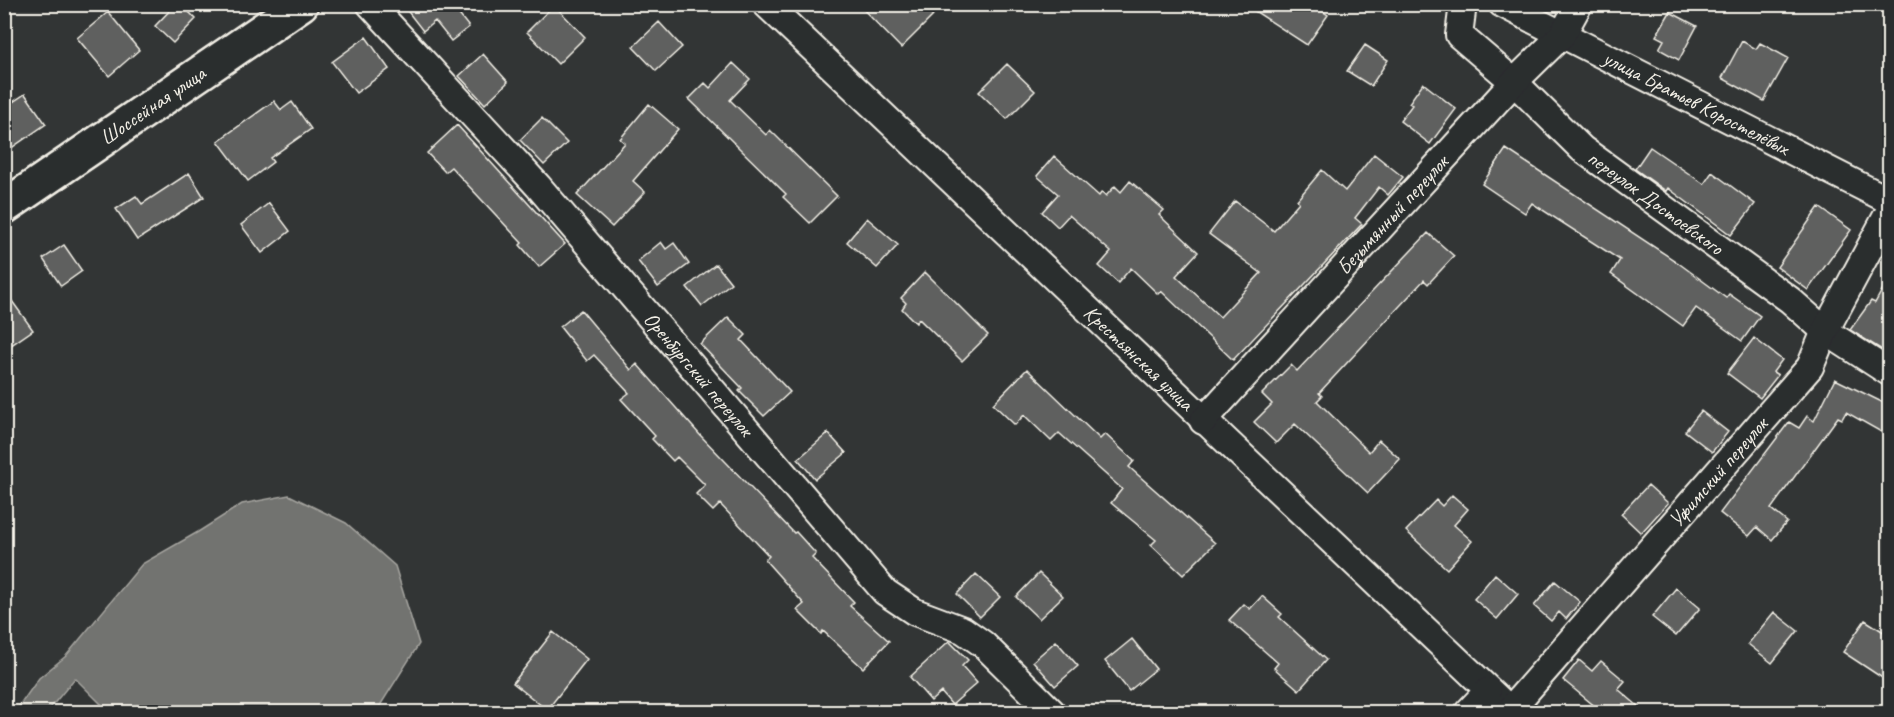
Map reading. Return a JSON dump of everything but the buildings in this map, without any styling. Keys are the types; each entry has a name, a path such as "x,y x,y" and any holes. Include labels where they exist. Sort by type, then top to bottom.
{"main road":[{"name":"Шоссейная улица","path":"4,207 301,4"}],"street":[{"name":"Оренбургский переулок","path":"370,4 538,186 885,592 915,612 963,630 983,644 1052,712"},
{"name":"Крестьянская улица","path":"766,4 1511,711"},
{"name":"переулок Достоевского","path":"1463,4 1459,35 1514,82 1582,149 1790,300 1825,331 1890,373"},
{"name":"улица Братьев Коростелёвых","path":"1502,4 1890,201"},
{"name":"Безымянный переулок","path":"1203,421 1514,82 1562,35 1579,4"},
{"name":"Уфимский переулок","path":"1511,711 1810,367 1825,331 1890,210"},
{"path":"1468,712 1488,691"}],"shaded area":[{"path":"289,495 346,523 395,566 419,644 376,712 143,712 140,705 105,708 75,678 47,712 15,712 39,678 66,656 142,564 242,504"}]}
